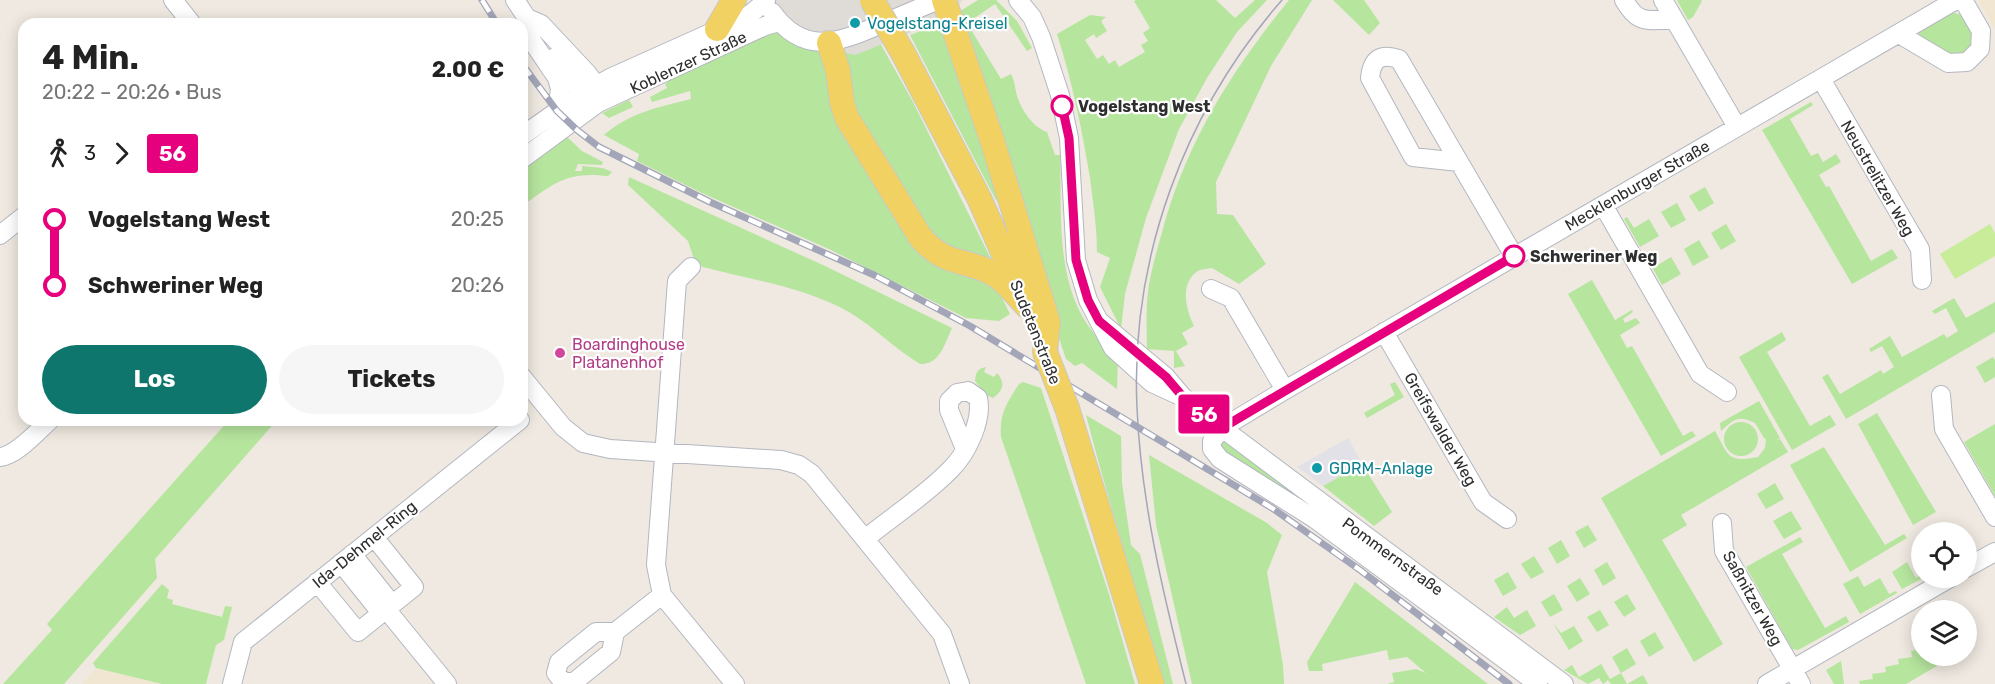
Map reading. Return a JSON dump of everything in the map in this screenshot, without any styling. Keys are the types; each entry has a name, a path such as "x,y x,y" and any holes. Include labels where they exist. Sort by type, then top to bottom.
{"main road":[{"path":"717,29 734,0"},
{"name":"Sudetenstraße","path":"872,0 903,53 979,198 1027,306 1066,408 1152,684"},
{"path":"944,0 992,140 1047,322 1045,352"},
{"path":"829,43 838,70 842,103 848,118 921,238 933,252 945,258 989,271 1002,280 1027,306"}],"street":[{"path":"173,0 187,18"},
{"path":"515,0 524,18"},
{"name":"Koblenzer Straße","path":"592,94 717,29 748,16 766,1 779,22 795,34 812,41 829,43 853,37 939,0"},
{"name":"Pommernstraße","path":"1018,0 1032,17 1041,37 1060,95 1069,138 1076,260 1088,300 1113,348 1131,366 1157,386 1183,397 1564,684"},
{"path":"1624,0 1632,15 1641,19 1674,20"},
{"path":"1663,0 1737,127"},
{"name":"Mecklenburger Straße","path":"1222,428 1956,0"},
{"path":"1899,34 1948,63 1967,62 1980,49 1981,32 1963,0"},
{"name":"Koblenzer Straße","path":"592,94 779,22"},
{"path":"528,23 541,24 587,73 592,94"},
{"path":"528,27 532,41 557,78 560,89 557,111"},
{"path":"1459,162 1413,157 1370,78 1371,67 1378,59 1388,56 1399,59 1514,256"},
{"name":"Neustrelitzer Weg","path":"1821,79 1920,249 1922,280"},
{"path":"528,132 557,111 592,94"},
{"path":"528,153 592,94"},
{"path":"1603,205 1700,374 1727,392"},
{"path":"0,235 18,221"},
{"path":"691,267 677,281 656,565 662,595 735,684"},
{"path":"1211,290 1231,298 1285,390"},
{"name":"Greifswalder Weg","path":"1384,332 1483,502 1507,519"},
{"path":"528,384 563,427 583,443 610,448 781,460 799,465 812,474 942,634 960,684"},
{"path":"1941,395 1944,429 1995,517"},
{"name":"Ida-Dehmel-Ring","path":"528,414 543,402"},
{"path":"0,457 20,447 43,426"},
{"name":"Ida-Dehmel-Ring","path":"232,684 243,642 512,426"},
{"name":"Pommernstraße","path":"1222,428 1212,441 1215,454 1220,459 1315,519 1538,684"},
{"path":"865,539 953,467 965,449"},
{"name":"Saßnitzer Weg","path":"1722,523 1724,550 1796,677"},
{"path":"317,582 358,632 414,587 374,537"},
{"path":"1977,562 1995,552"},
{"path":"346,559 447,684"},
{"path":"1767,684 1796,677 1934,588"},
{"path":"615,632 662,595"}],"shaded area":[{"name":"Vogelstang-Kreisel","path":"760,0 962,0 951,17 855,55 798,42"},
{"path":"1978,0 1995,0 1995,30"},
{"path":"1348,438 1362,464 1323,486 1297,467"},
{"path":"96,668 162,684 82,684"}],"green space":[{"path":"978,0 996,0 1017,21 1032,48 1027,51 995,4 967,23 1001,79 1011,74 1025,113 1037,126 1047,132 1055,155 1060,155 1062,242 1070,285 1087,324 1118,359 1117,389 1082,363 1075,366 1066,359 957,13"},
{"path":"1216,0 1235,18 1255,0 1267,0 1237,32 1207,78 1179,129 1146,218 1125,294 1121,329 1100,287 1110,258 1097,252 1094,206 1084,141 1057,34 1090,15 1106,17 1101,21 1107,31 1096,38 1094,34 1085,40 1097,59 1103,55 1109,64 1115,60 1119,67 1145,52 1141,45 1148,41 1143,33 1150,28 1134,1"},
{"path":"1289,0 1312,0 1271,66 1216,182 1217,214 1233,215 1266,264 1239,284 1212,268 1199,270 1192,276 1186,289 1186,297 1194,326 1182,333 1188,344 1176,351 1185,366 1174,368 1174,351 1147,349 1149,286 1156,252 1171,202 1196,140 1212,111 1247,55"},
{"path":"1333,0 1364,0 1380,23 1369,35"},
{"path":"1677,0 1702,1 1693,17 1688,20"},
{"path":"1951,12 1962,15 1974,33 1970,51 1951,57 1919,37 1919,30"},
{"path":"939,24 966,90 996,186 997,202 910,35"},
{"path":"766,31 798,39 827,56 918,248 984,280 998,290 1010,314 999,321 966,318 831,250 702,193 637,161 639,154 604,135 634,116 691,99 690,91 652,102 650,97 667,88 665,84 678,73"},
{"path":"875,34 913,102 991,259 982,263 927,237 854,116 844,74 845,45"},
{"path":"629,100 633,107 609,118 602,113"},
{"path":"1811,102 1813,105 1790,119 1811,156 1818,153 1823,162 1836,154 1841,162 1819,175 1826,187 1829,186 1871,261 1892,249 1898,258 1852,284 1762,130"},
{"path":"566,136 582,151 603,162 602,165 578,164 575,171 582,171 582,166 603,168 612,172 608,176 582,175 562,180 528,202 528,164"},
{"path":"629,177 825,266 952,328 941,352 932,361 920,364 858,318 832,303 796,290 703,267 695,262 688,241 628,185"},
{"path":"1705,187 1714,203 1699,212 1689,196"},
{"path":"1677,203 1686,220 1671,228 1661,212"},
{"path":"1627,217 1634,228 1649,219 1659,236 1640,247 1624,219"},
{"path":"1726,224 1736,241 1721,250 1711,233"},
{"path":"1990,224 1995,233 1995,256 1955,279 1940,254"},
{"path":"1699,240 1709,257 1693,266 1684,249"},
{"path":"1649,255 1656,266 1671,257 1681,274 1662,285 1646,256"},
{"path":"1592,280 1615,320 1632,310 1633,312 1623,319 1625,323 1636,318 1640,323 1620,335 1627,348 1632,346 1683,436 1692,431 1696,436 1661,456 1568,294"},
{"path":"1954,298 1966,318 1995,302 1995,332 1846,419 1822,377 1828,374 1840,394 1881,370 1883,374 1894,367 1882,346 1871,352 1869,349 1890,336 1902,357 1944,334 1947,338 1958,331 1946,308 1935,314 1932,311"},
{"path":"1782,332 1786,340 1767,352 1810,426 1830,415 1836,425 1792,450 1739,357"},
{"path":"1993,357 1995,377 1985,383 1976,367"},
{"path":"986,367 984,372 994,377 997,373 1002,380 1001,390 993,398 986,395 975,381 978,371"},
{"path":"1023,382 1041,388 1109,594 1135,684 1086,684 1001,437 1001,422 1005,409 1019,384"},
{"path":"1395,382 1404,397 1367,418 1364,413 1395,395 1390,384"},
{"path":"1759,401 1780,438 1775,441 1780,439 1788,452 1681,515 1687,525 1662,540 1723,644 1694,662 1601,498 1715,431 1730,456 1740,459 1758,457 1765,448 1766,439 1755,423 1740,419 1721,431 1720,423"},
{"path":"1877,413 1936,512 1918,522 1911,522 1858,424"},
{"path":"1086,415 1121,436 1122,483 1131,545 1140,554 1173,684 1163,684"},
{"path":"1741,422 1753,427 1758,439 1753,451 1741,456 1729,451 1724,439 1729,427"},
{"path":"1995,424 1995,496 1964,442"},
{"path":"224,426 272,426 155,559 157,578 64,684 3,684 52,630 47,624"},
{"path":"1219,438 1334,518 1555,684 1547,684 1296,498 1225,453 1218,444"},
{"path":"1824,447 1885,545 1904,534 1907,538 1850,572 1790,465"},
{"path":"1149,455 1267,523 1282,535 1267,572 1283,665 1284,684 1192,684 1156,525"},
{"path":"1362,464 1392,512 1374,526 1323,486"},
{"path":"1775,483 1784,499 1766,509 1757,494"},
{"path":"1791,511 1802,529 1784,539 1773,521"},
{"path":"1588,525 1597,540 1584,548 1575,532"},
{"path":"1800,537 1803,542 1782,554 1825,628 1846,616 1849,622 1798,650 1792,649 1746,567"},
{"path":"1561,540 1570,556 1557,564 1548,548"},
{"path":"1534,556 1544,572 1531,579 1521,564"},
{"path":"1607,562 1616,578 1603,586 1594,570"},
{"path":"1907,562 1911,569 1911,584 1902,589 1892,572"},
{"path":"1508,572 1517,588 1503,596 1494,580"},
{"path":"1858,576 1864,587 1880,578 1889,594 1896,591 1897,593 1860,614 1843,584"},
{"path":"1580,578 1590,594 1577,602 1567,586"},
{"path":"1355,582 1488,684 1387,684 1394,682 1392,673 1416,669 1426,673 1407,657 1389,660 1387,650 1322,664 1323,671 1309,671 1307,662"},
{"path":"162,584 169,590 167,598 173,600 172,604 222,617 225,606 232,607 224,640 216,645 206,684 162,684 96,668 93,663"},
{"path":"1554,594 1563,610 1550,617 1541,602"},
{"path":"1627,594 1636,609 1624,617 1614,602"},
{"path":"1507,607 1514,618 1527,610 1536,626 1520,635 1494,617"},
{"path":"1600,610 1609,625 1597,632 1587,617"},
{"path":"1553,623 1561,633 1574,626 1583,641 1569,650"},
{"path":"1655,632 1664,648 1649,657 1640,641"},
{"path":"1627,648 1636,664 1621,673 1612,657"},
{"path":"1911,657 1911,666 1937,666 1906,684 1860,684 1859,681 1873,679 1872,674 1886,672 1885,667 1899,664 1898,659"},
{"path":"1841,661 1844,684 1834,684 1826,670"},
{"path":"1601,664 1610,679 1621,673 1627,684 1611,684 1608,680 1603,684 1599,678 1588,684 1564,670 1572,665 1579,677"},
{"path":"1643,675 1648,684 1627,684"}],"tram line":[{"path":"1186,684 1154,547 1139,443 1137,352 1143,297 1154,243 1170,190 1191,139 1217,90 1247,44 1282,0"}],"railway":[{"path":"482,0 493,18"},
{"path":"528,72 557,111 599,147 710,202 874,275 970,326 1272,508 1360,570 1509,684"}],"bus line":[{"name":"56","path":"1062,106 1069,138 1073,238 1079,275 1088,300 1099,321 1166,377 1183,397 1222,428 1514,256"}],"place":[{"name":"Vogelstang-Kreisel","path":"855,23"},
{"name":"Vogelstang West","path":"1062,106"},
{"name":"Schweriner Weg","path":"1514,256"},
{"name":"Boardinghouse Platanenhof","path":"560,353"},
{"name":"GDRM-Anlage","path":"1317,468"}]}
